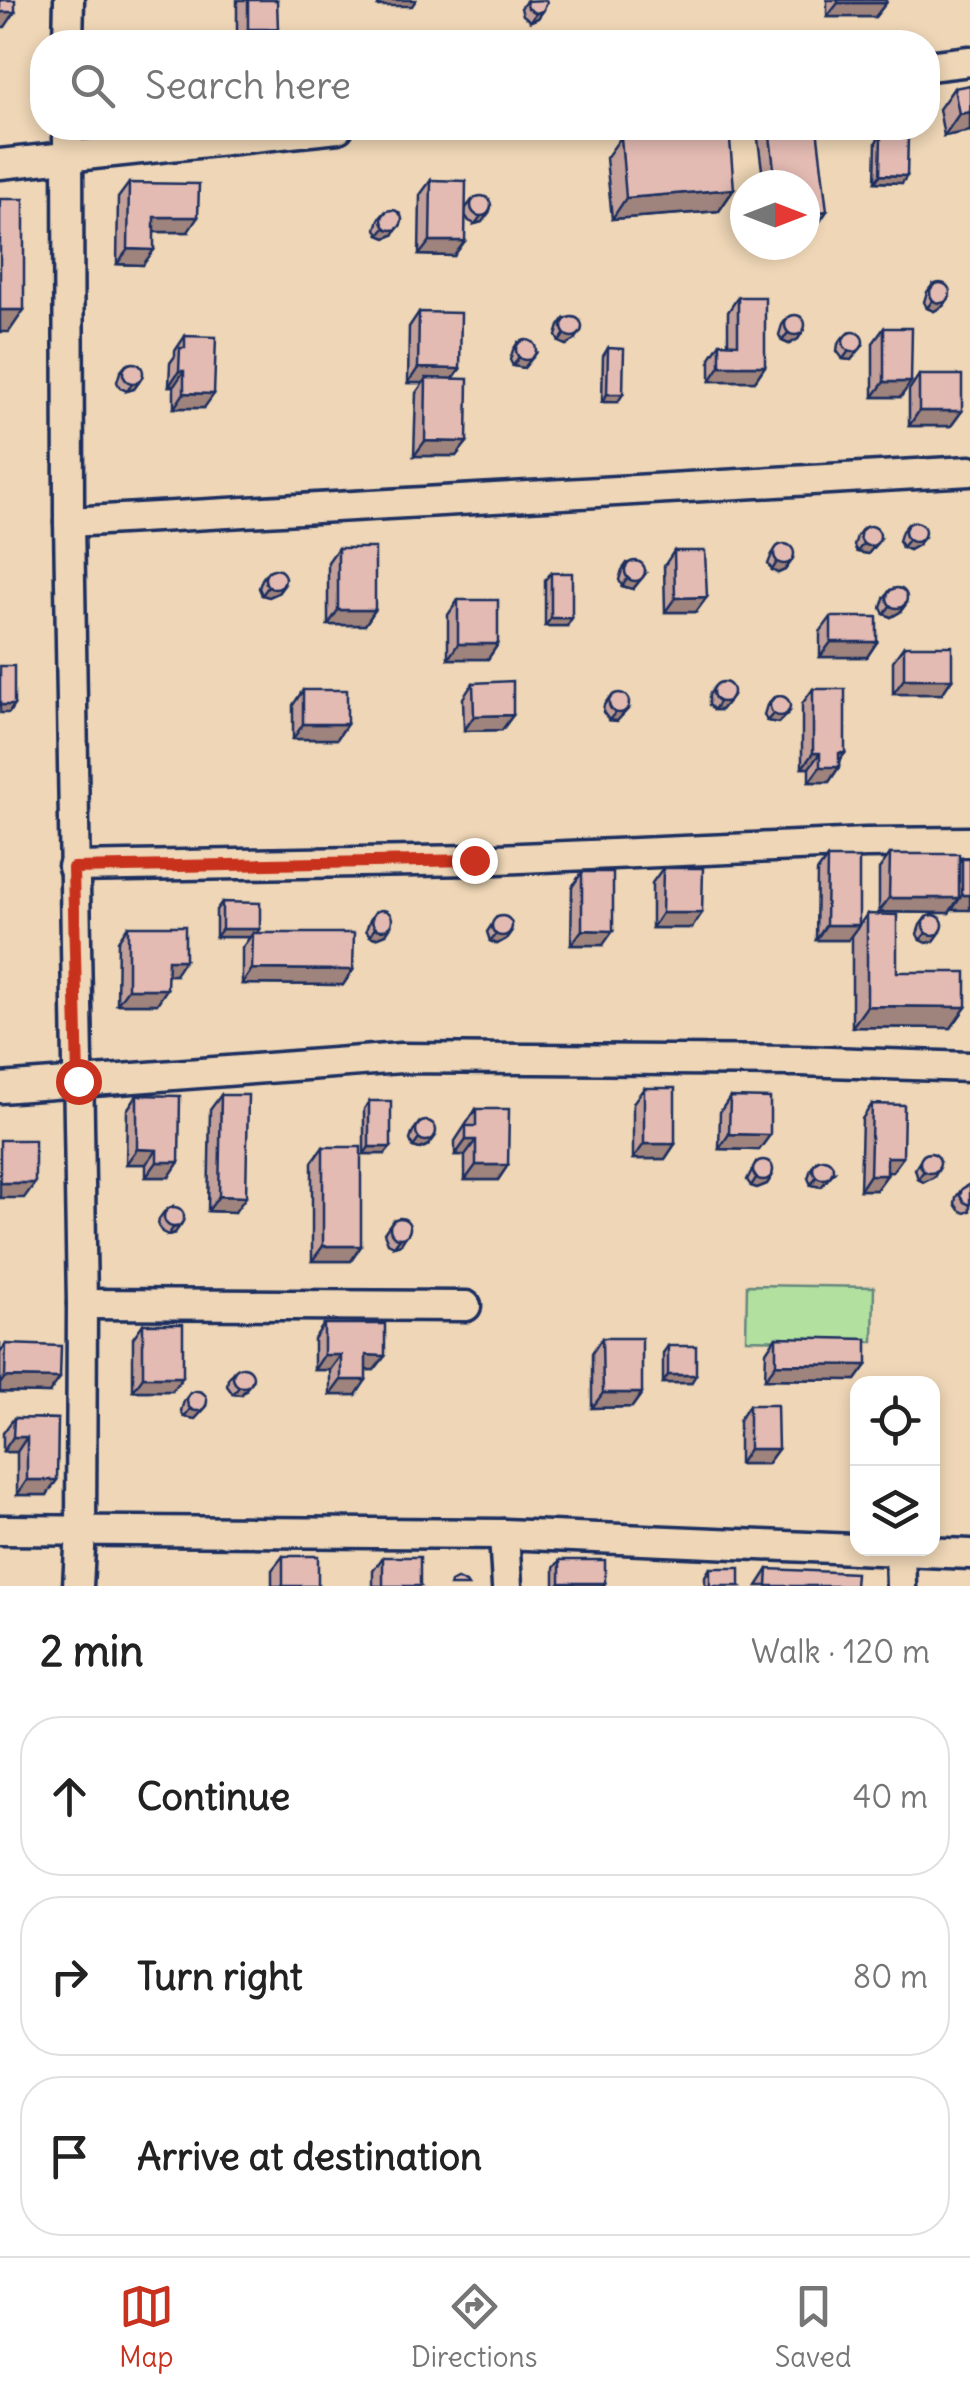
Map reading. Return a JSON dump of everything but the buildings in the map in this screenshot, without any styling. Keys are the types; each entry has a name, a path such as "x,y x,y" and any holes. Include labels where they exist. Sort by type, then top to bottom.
{"street":[{"path":"68,0 68,30"},
{"path":"940,65 970,61"},
{"path":"0,164 68,142 107,140"},
{"path":"68,142 73,868 82,1304 78,1586"},
{"path":"69,522 970,470"},
{"path":"73,868 474,860 970,842"},
{"path":"0,1088 401,1058 801,1061 970,1068"},
{"path":"82,1304 466,1306"},
{"path":"0,1530 504,1534 850,1550"},
{"path":"504,1534 507,1586"},
{"path":"940,1553 970,1554"},
{"path":"900,1556 901,1586"}],"green space":[{"path":"747,1285 874,1287 873,1342 746,1339"}],"route":[{"path":"78,1081 73,868 474,860"}]}
